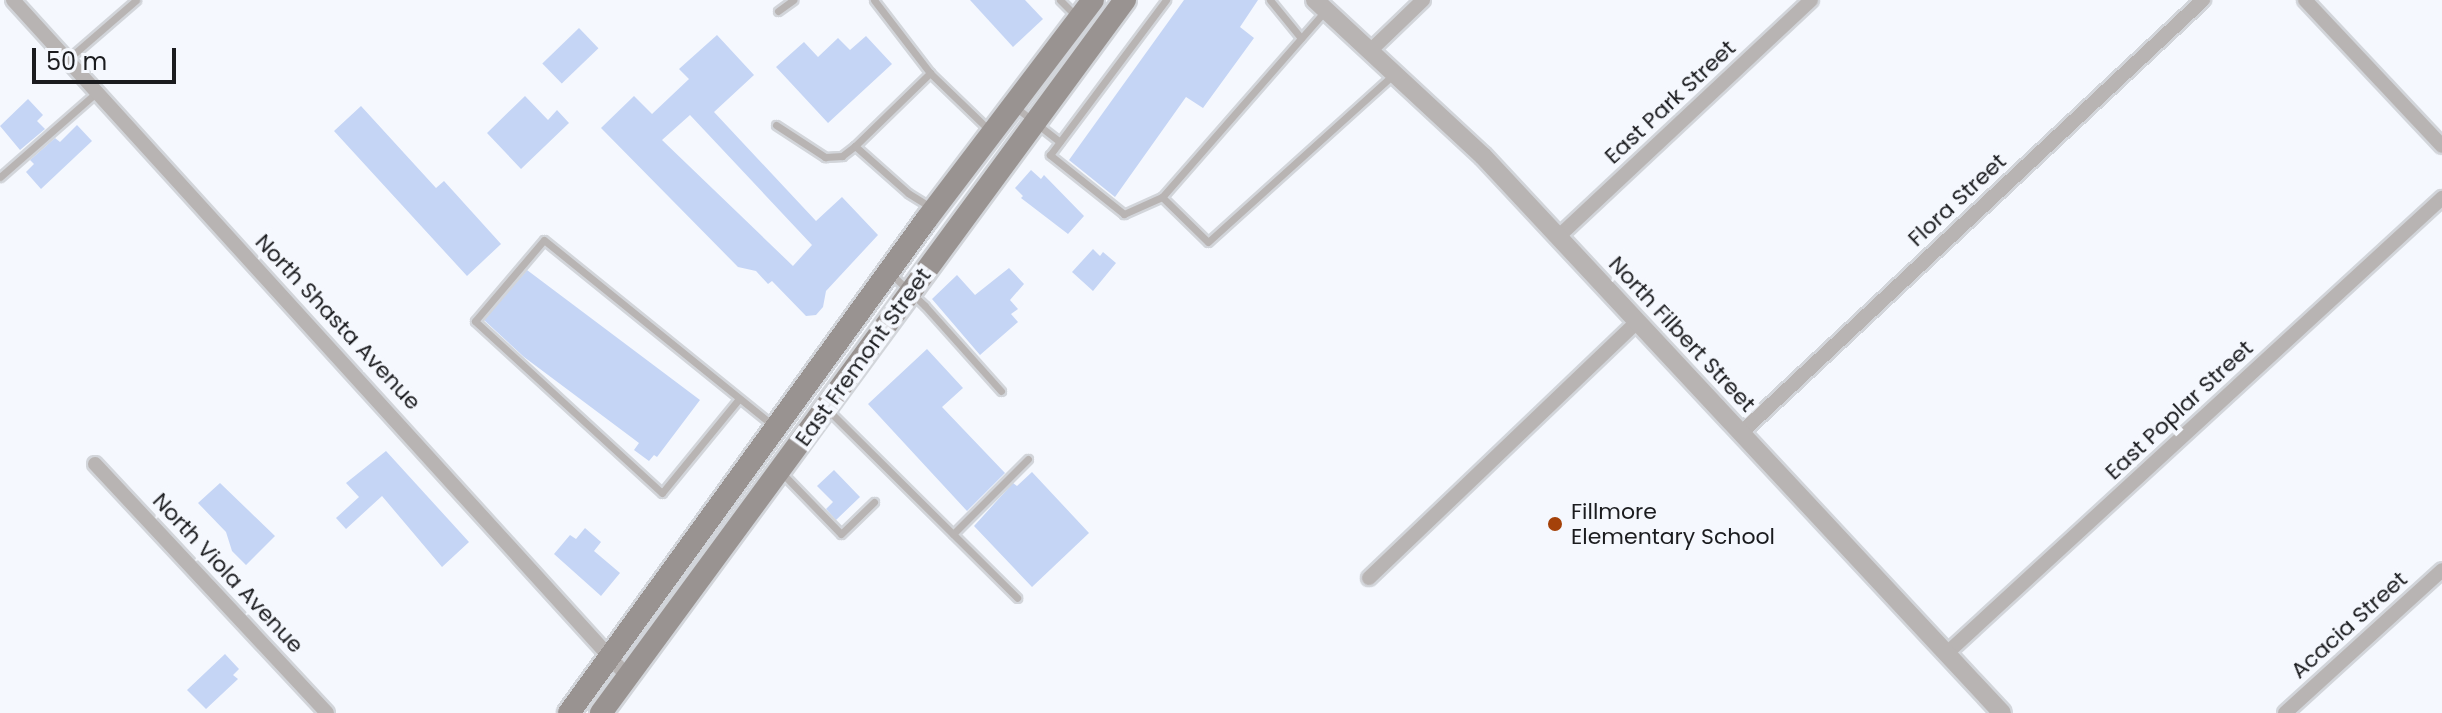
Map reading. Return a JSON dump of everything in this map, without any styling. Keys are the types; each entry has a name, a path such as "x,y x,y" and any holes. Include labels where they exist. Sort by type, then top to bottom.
{"main road":[{"name":"East Fremont Street","path":"569,713 775,427 1093,0"},
{"name":"East Fremont Street","path":"601,713 1125,0"}],"street":[{"name":"North Shasta Avenue","path":"13,0 628,677"},
{"name":"East Park Street","path":"1559,236 1811,0"},
{"name":"Flora Street","path":"1742,432 2203,0"},
{"path":"2305,0 2442,146"},
{"path":"1369,52 1418,2"},
{"name":"North Filbert Street","path":"1320,5 1483,156 2002,713"},
{"name":"East Poplar Street","path":"1946,654 2442,198"},
{"path":"1369,578 1638,321"},
{"name":"North Viola Avenue","path":"95,464 327,713"},
{"name":"Acacia Street","path":"2285,713 2442,570"}],"lane":[{"path":"67,59 136,0"},
{"path":"778,11 793,0"},
{"path":"874,0 930,73 993,133"},
{"path":"1060,0 1079,19"},
{"path":"1166,0 1050,155 1124,214 1162,197 1301,38 1320,5"},
{"path":"1270,0 1301,38"},
{"path":"776,125 825,157 842,156 930,73"},
{"path":"1162,197 1208,242 1393,75"},
{"path":"0,177 97,92"},
{"path":"1013,106 1060,142"},
{"path":"855,146 908,193 935,210"},
{"path":"738,400 662,493 475,321 544,240 775,427"},
{"path":"889,272 911,291 1001,391"},
{"path":"826,407 1017,598"},
{"path":"953,534 1028,459"},
{"path":"779,471 841,534 874,502"}],"building":[{"path":"970,0 1025,0 1043,19 1013,47"},
{"path":"1184,0 1258,0 1240,27 1254,38 1203,108 1186,97 1115,197 1069,160"},
{"path":"579,28 598,48 562,84 542,63"},
{"path":"717,35 754,75 714,112 816,221 842,197 878,235 826,291 823,307 816,315 806,316 772,281 768,284 756,271 738,267 601,128 634,96 652,114 689,79 679,69","holes":["690,115 812,245 793,266 662,140"]},
{"path":"866,36 892,64 828,123 776,67 804,42 818,57 838,38 850,50"},
{"path":"525,96 548,120 557,110 569,123 521,169 487,133"},
{"path":"28,99 43,115 37,121 45,129 20,150 0,126"},
{"path":"361,106 436,188 444,181 501,244 467,276 334,131"},
{"path":"77,125 92,141 41,189 26,172 34,164 30,160 55,138 60,142"},
{"path":"1031,170 1041,179 1044,175 1084,216 1068,234 1021,198 1023,196 1015,188"},
{"path":"1093,249 1100,256 1103,252 1116,263 1093,291 1072,272"},
{"path":"1009,268 1024,284 1010,300 1018,309 1011,314 1018,322 980,355 932,299 957,275 975,295"},
{"path":"527,270 700,400 657,457 654,455 649,461 634,450 639,443 524,357 484,320"},
{"path":"927,349 963,388 942,407 1005,473 967,511 868,404"},
{"path":"386,451 469,542 442,567 382,496 346,529 336,518 359,497 346,483"},
{"path":"834,470 860,497 836,520 826,509 833,502 817,486"},
{"path":"1032,472 1089,533 1032,587 974,526 1013,483 1017,486"},
{"path":"220,483 275,536 246,565 232,551 226,532 198,503"},
{"path":"585,528 601,542 594,551 620,573 601,596 554,554 570,535 576,539"},
{"path":"225,654 239,669 233,675 238,679 206,709 187,690"}],"place":[{"name":"Fillmore Elementary School","path":"1555,524"}]}
